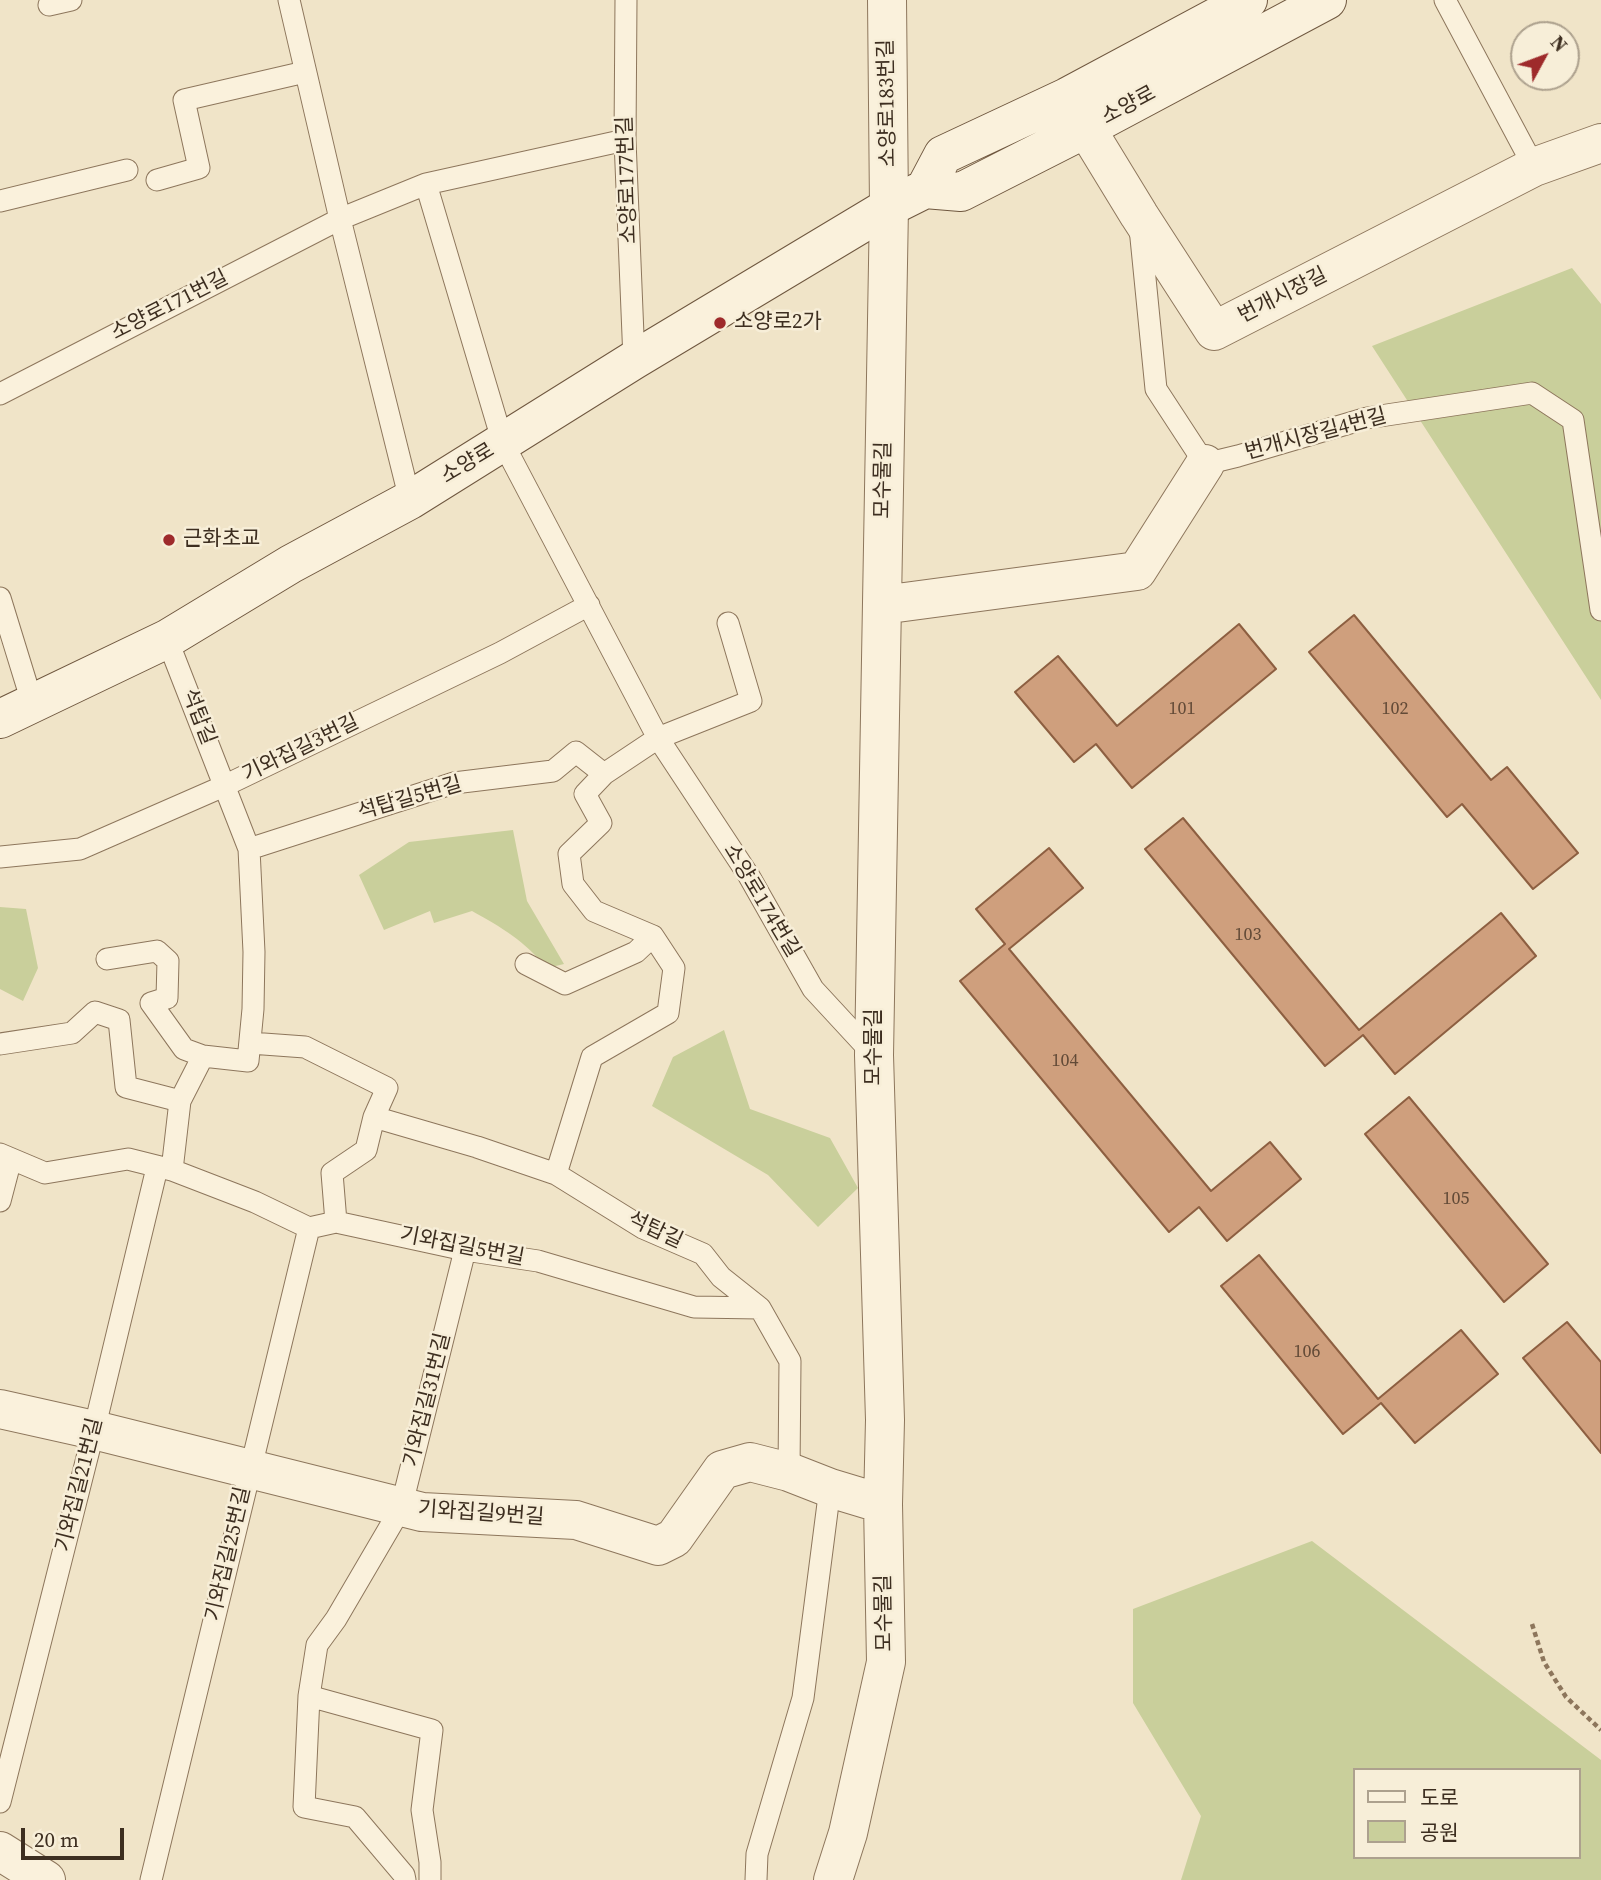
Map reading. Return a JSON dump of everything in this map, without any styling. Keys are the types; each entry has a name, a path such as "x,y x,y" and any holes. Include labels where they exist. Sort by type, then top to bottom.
{"street":[{"name":"소양로183번길","path":"887,0 889,206"},
{"name":"소양로","path":"16,710 167,639 291,564 410,500 634,360 889,206 925,189 943,155 1077,112 1327,0"},
{"name":"소양로","path":"1077,112 1230,5"},
{"name":"번개시장길","path":"1077,112 1214,331 1534,167 1601,143"},
{"name":"모수물길","path":"833,1880 848,1833 886,1662 883,1504 885,1420 874,1055 889,206"},
{"path":"882,605 1137,571 1205,464"},
{"name":"기와집길9번길","path":"0,1409 422,1512 576,1520 658,1546 674,1538 722,1470 750,1462 789,1472 883,1504"},
{"path":"0,1851 46,1880"}],"lane":[{"path":"49,5 71,0"},
{"path":"289,0 410,500"},
{"name":"소양로177번길","path":"626,0 625,140 634,360"},
{"path":"1445,0 1534,167"},
{"path":"157,180 199,168 184,100 305,72"},
{"name":"소양로171번길","path":"0,394 340,219 426,184 625,140"},
{"path":"0,201 127,170"},
{"name":"소양로174번길","path":"426,184 503,443 658,738 749,876 813,989 874,1055"},
{"path":"1139,215 1156,389 1205,464"},
{"name":"번개시장길4번길","path":"1205,464 1367,418 1532,393 1573,419 1601,610"},
{"path":"0,598 16,710"},
{"name":"기와집길3번길","path":"0,857 80,849 224,786 500,653 589,605"},
{"path":"556,1174 592,1057 668,1013 674,968 653,936 594,911 573,884 569,854 601,823 585,794 604,774 658,738 751,701 728,623"},
{"name":"석탑길","path":"167,639 249,849 254,952 250,1043"},
{"name":"석탑길5번길","path":"249,849 454,783 553,771 576,752 604,774"},
{"path":"526,964 565,984 635,952 653,936"},
{"path":"107,959 157,951 168,961 167,999 151,1003 184,1049 204,1056 248,1061 250,1043 305,1048 387,1088 374,1117 366,1150 332,1173 336,1222"},
{"path":"0,1044 72,1033 95,1012 120,1020 126,1087 180,1101"},
{"path":"164,1169 180,1101 204,1056"},
{"name":"석탑길","path":"374,1117 477,1147 556,1174 643,1228 703,1254 721,1277 760,1308 790,1361 789,1472"},
{"path":"0,1201 6,1156 45,1173 128,1159 255,1202 309,1228"},
{"name":"기와집길21번길","path":"0,1802 94,1430 164,1169"},
{"name":"기와집길5번길","path":"309,1228 336,1222 465,1250 538,1261 694,1307 760,1308"},
{"name":"기와집길25번길","path":"151,1880 309,1228"},
{"name":"기와집길31번길","path":"405,1880 404,1875 355,1817 304,1807 309,1696 317,1645 336,1619 401,1507 465,1250"},
{"path":"756,1880 757,1854 803,1698 830,1488"},
{"path":"309,1696 432,1730 422,1810 430,1861 430,1880"}],"path":[{"path":"1532,1624 1544,1662 1566,1697 1601,1730"}],"green space":[{"path":"1572,268 1601,304 1601,700 1372,346"},
{"path":"513,830 527,901 564,964 547,968 512,936 472,911 434,923 430,911 384,930 359,875 409,842"},
{"path":"0,907 26,909 38,968 23,1001 0,989"},
{"path":"724,1030 750,1109 830,1138 858,1188 818,1227 768,1175 652,1106 673,1057"},
{"path":"1312,1541 1601,1760 1601,1880 1181,1880 1201,1816 1133,1703 1133,1609"}],"building":[{"path":"1354,615 1491,780 1507,767 1578,853 1533,889 1462,804 1447,817 1309,652"},
{"path":"1239,624 1276,669 1132,788 1096,744 1074,762 1015,692 1058,656 1117,726"},
{"path":"1183,818 1359,1030 1501,913 1536,956 1395,1074 1363,1035 1325,1066 1145,849"},
{"path":"1049,848 1083,888 1009,949 1211,1191 1270,1142 1301,1179 1227,1241 1199,1207 1169,1232 960,981 1005,944 976,909"},
{"path":"1409,1097 1548,1264 1504,1302 1365,1134"},
{"path":"1259,1255 1378,1399 1461,1330 1498,1374 1415,1443 1381,1403 1343,1434 1221,1286"},
{"path":"1567,1322 1601,1362 1601,1453 1523,1358"}],"place":[{"name":"소양로2가","path":"720,323"},
{"name":"근화초교","path":"169,540"}]}
